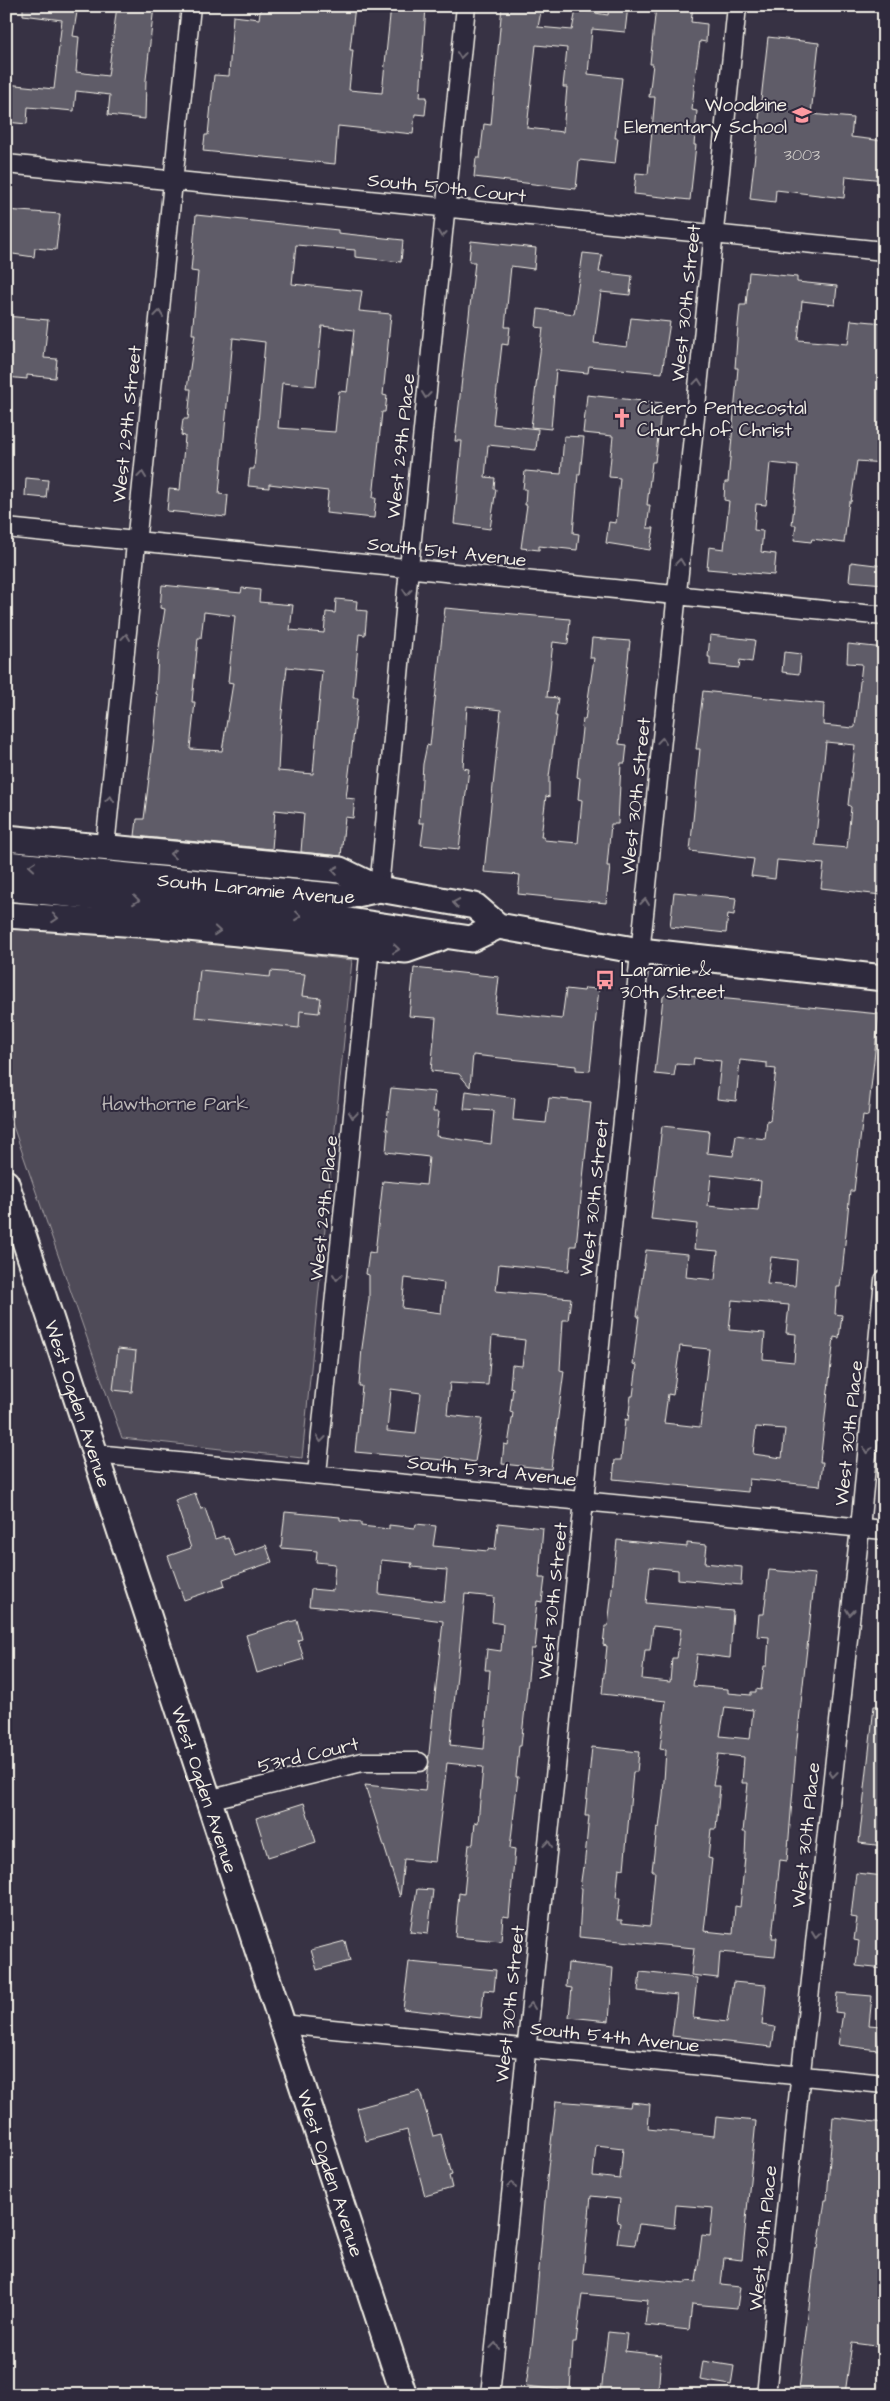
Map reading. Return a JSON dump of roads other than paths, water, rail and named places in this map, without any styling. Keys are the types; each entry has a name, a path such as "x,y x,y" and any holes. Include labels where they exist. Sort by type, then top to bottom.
{"main road":[{"path":"6,838 340,870 380,889"},
{"name":"South Laramie Avenue","path":"6,864 90,883 349,921 443,937 471,939 498,926 475,906 380,889 343,897 90,883 6,888"},
{"path":"9,916 168,926 406,950 443,937"},
{"path":"498,926 640,951 884,978"},
{"name":"West Ogden Avenue","path":"6,1183 404,2395"}],"street":[{"name":"West 29th Street","path":"105,847 192,6"},
{"name":"West 29th Place","path":"380,889 409,568 466,6"},
{"name":"West 30th Street","path":"490,2395 584,1501 737,6"},
{"name":"South 50th Court","path":"6,164 713,236 884,251"},
{"name":"South 51st Avenue","path":"6,528 884,616"},
{"name":"West 29th Place","path":"317,1474 370,946"},
{"name":"West 30th Place","path":"766,2395 860,1528 884,1280"},
{"name":"South 53rd Avenue","path":"95,1454 884,1530"},
{"name":"53rd Court","path":"208,1800 362,1762 419,1762"},
{"name":"South 54th Avenue","path":"282,2024 884,2084"}],"place":[{"name":"Woodbine Elementary School","path":"802,115"},
{"name":"Cicero Pentecostal Church of Christ","path":"622,418"},
{"name":"Laramie & 30th Street","path":"605,980"}],"park label":[{"name":"Hawthorne Park","path":"175,1103"}]}
